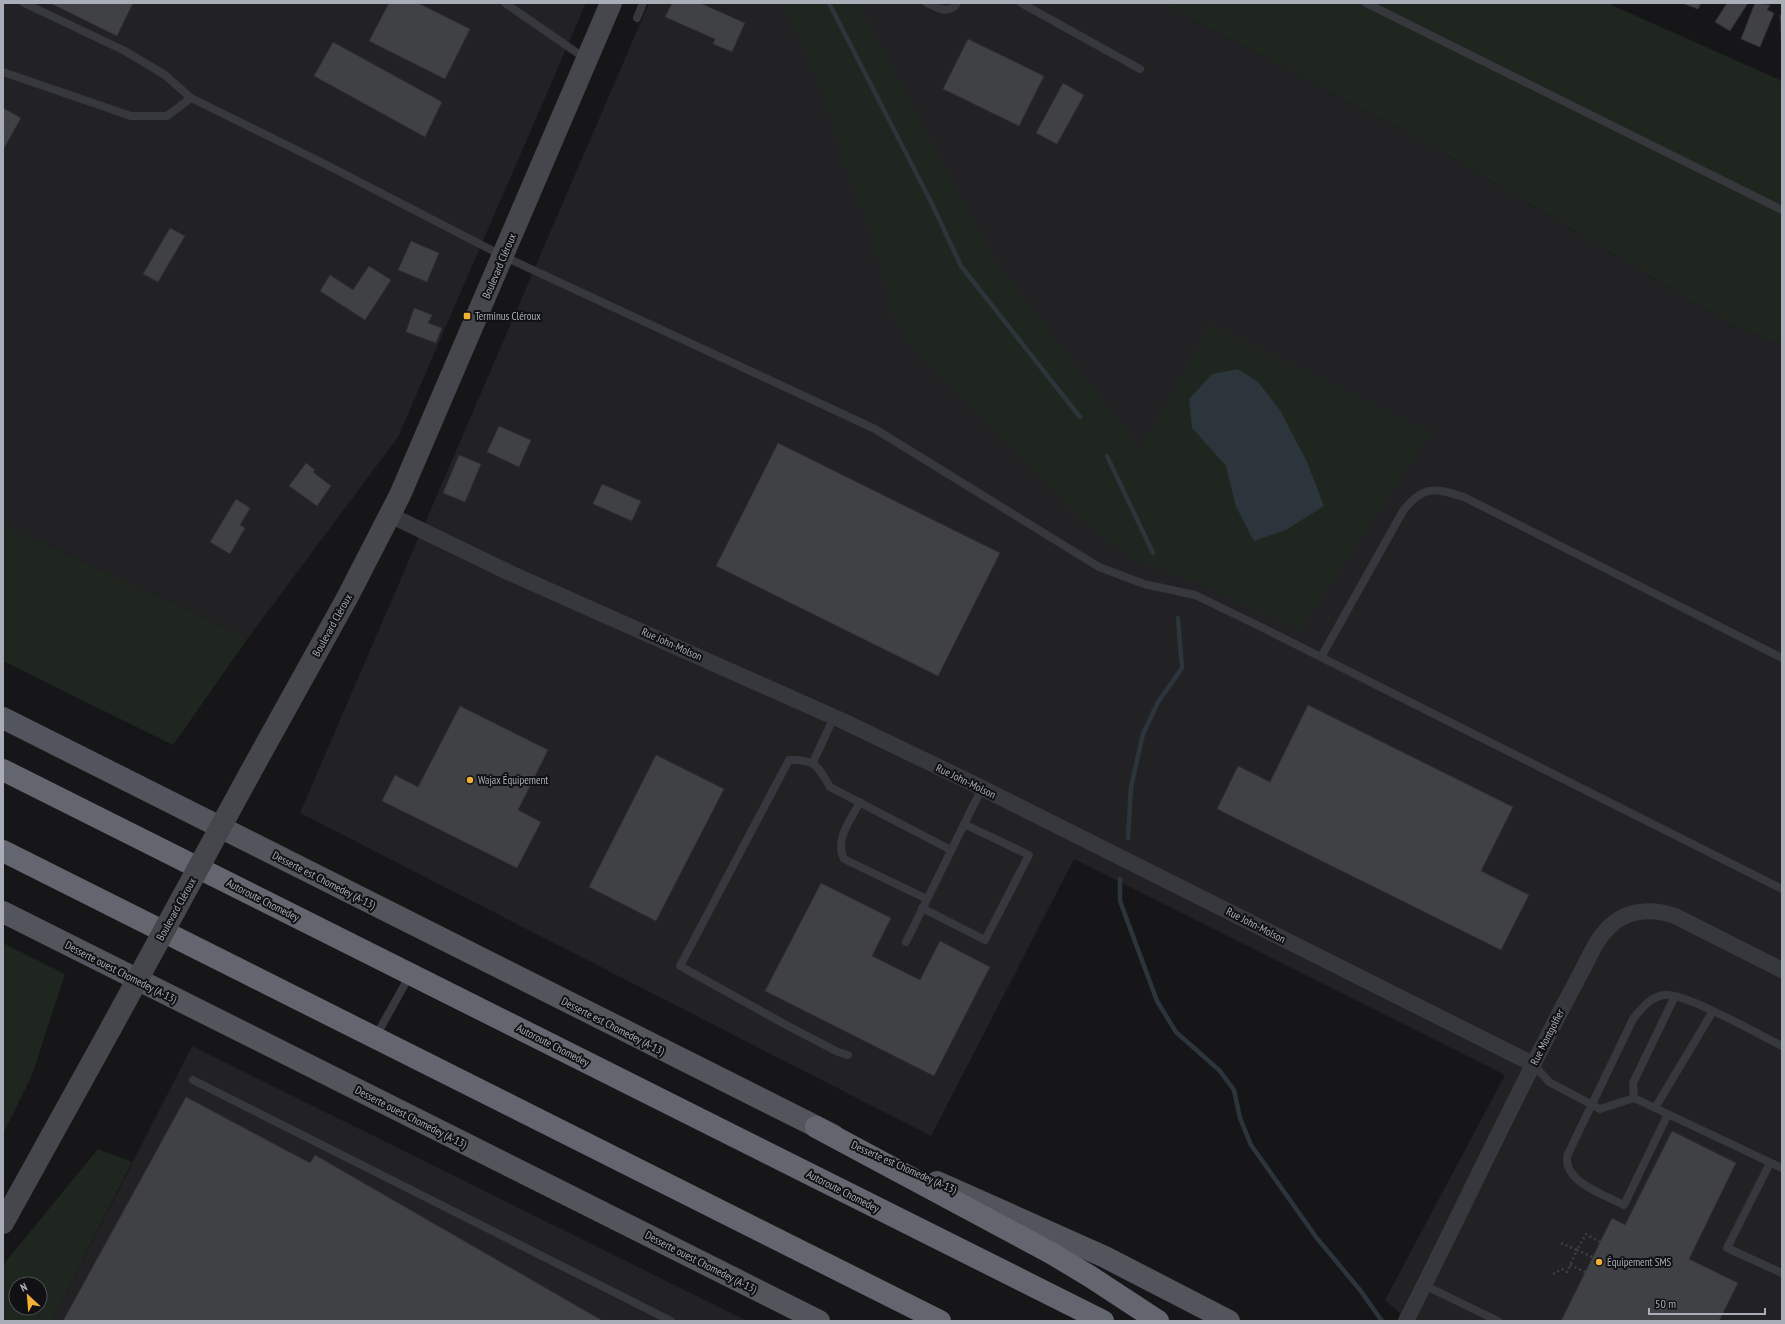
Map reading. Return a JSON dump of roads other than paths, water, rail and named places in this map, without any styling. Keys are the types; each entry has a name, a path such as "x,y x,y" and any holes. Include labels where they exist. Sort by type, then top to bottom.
{"highway":[{"name":"Autoroute Chomedey","path":"3,770 1103,1321"},
{"path":"3,851 940,1321"},
{"path":"816,1127 1051,1253 1091,1276 1158,1321"}],"main road":[{"name":"Desserte est Chomedey (A-13)","path":"3,718 816,1127 1105,1257 1229,1321"},
{"name":"Desserte ouest Chomedey (A-13)","path":"3,912 819,1321"}],"street":[{"name":"Boulevard Cléroux","path":"3,1223 250,772 336,619 390,515 504,256 611,3"},
{"name":"Rue John-Molson","path":"390,515 510,572 834,717 982,788 1533,1064"},
{"name":"Rue Montgolfier","path":"1406,1321 1533,1064 1600,937 1608,928 1617,920 1638,911 1650,910 1662,912 1675,916 1782,970"}],"lane":[{"path":"24,3 125,51 165,75 191,98 323,163 504,256 875,429 1099,567 1144,584 1195,595 1322,657 1782,889"},
{"path":"505,3 587,59"},
{"path":"637,18 643,3"},
{"path":"927,3 938,9 947,10 955,7 957,3"},
{"path":"1021,3 1140,69"},
{"path":"1366,3 1782,210"},
{"path":"3,72 131,116 167,116 191,98"},
{"path":"1322,657 1403,511 1412,499 1426,492 1440,490 1464,497 1782,658"},
{"path":"813,762 834,717"},
{"path":"848,1055 838,1052 788,1026 680,966 789,760 804,760 813,762 821,771 830,787 952,850"},
{"path":"906,942 982,788"},
{"path":"860,802 841,840 840,851 844,859 927,899"},
{"path":"922,908 985,940 1029,856 964,824"},
{"path":"376,1038 411,974"},
{"path":"1668,1114 1624,1205 1574,1178 1567,1166 1566,1161 1568,1154 1593,1105 1633,1019 1642,1008 1658,997 1665,995 1675,996 1714,1011 1782,1046"},
{"path":"1634,1098 1633,1084 1675,996"},
{"path":"1655,1108 1714,1011"},
{"path":"1533,1064 1549,1082 1600,1109 1634,1098 1782,1168"},
{"path":"193,1080 671,1321"},
{"path":"1770,1163 1727,1248 1782,1273"},
{"path":"1424,1285 1498,1321"}],"waterway":[{"path":"829,3 933,206 961,266 1080,417"},
{"path":"1107,456 1153,553"},
{"path":"1128,838 1131,787 1143,734 1158,702 1182,668 1178,618"},
{"path":"1120,879 1120,901 1157,1001 1176,1032 1220,1071 1234,1090 1240,1118 1251,1145 1316,1237 1360,1290 1382,1321"}],"place":[{"name":"Terminus Cléroux","path":"467,316"},
{"name":"Wajax Équipement","path":"470,780"},
{"name":"Équipement SMS","path":"1599,1262"}]}
